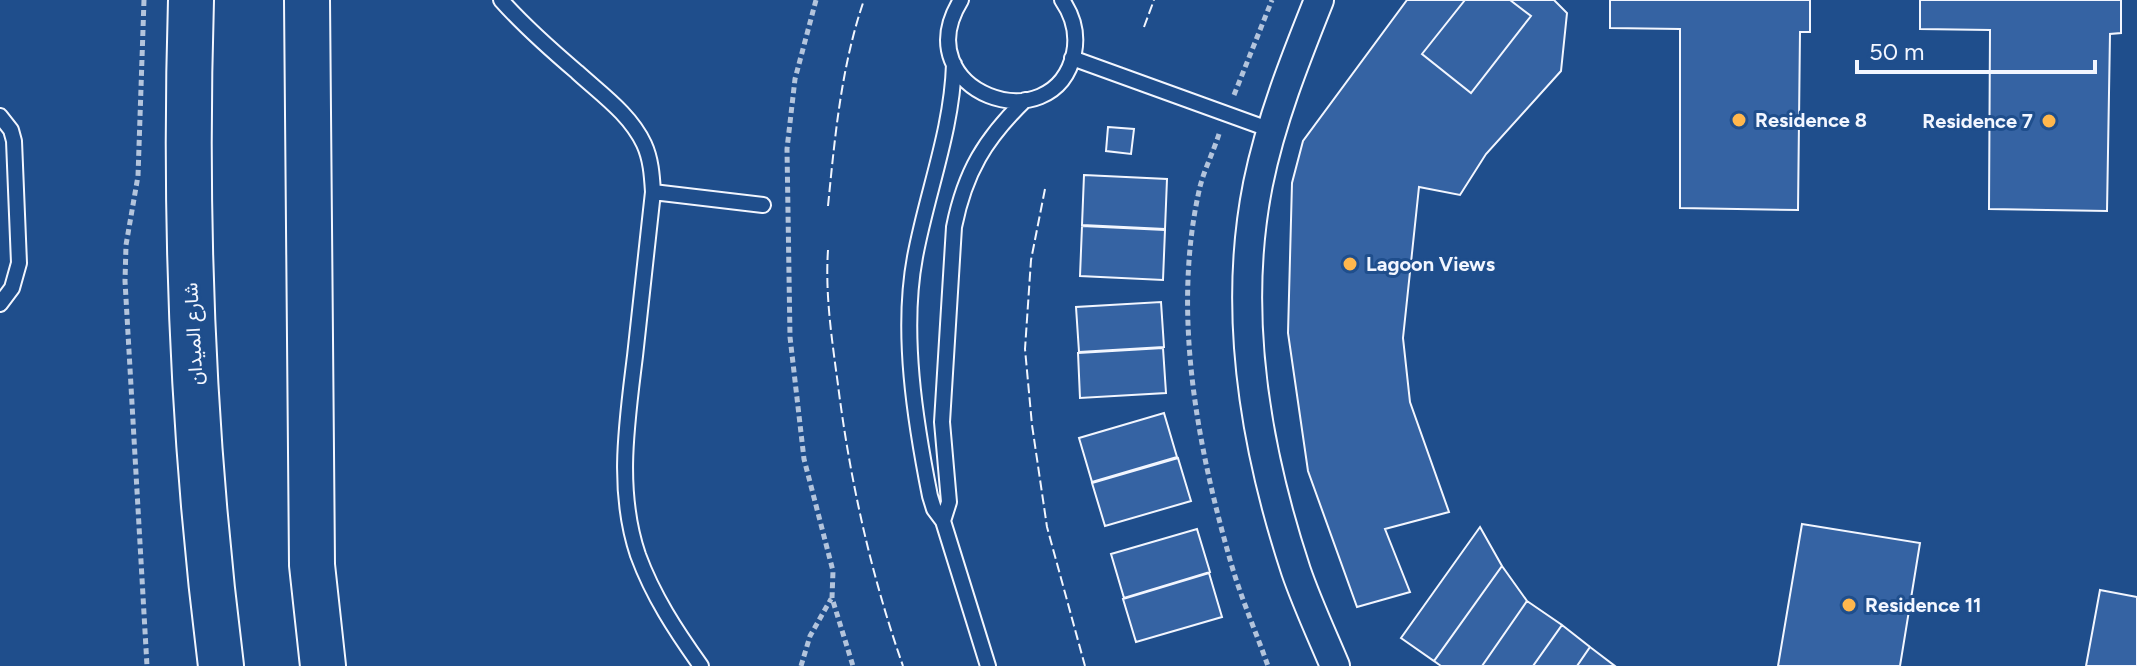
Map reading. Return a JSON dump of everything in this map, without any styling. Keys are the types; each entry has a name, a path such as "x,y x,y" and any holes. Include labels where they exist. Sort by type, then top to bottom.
{"main road":[{"name":"شارع الميدان","path":"191,0 188,168 195,390 203,503 221,666"},
{"path":"307,0 312,565 323,666"}],"street":[{"path":"1319,0 1271,130 1258,186 1249,250 1249,359 1264,460 1297,573 1335,666"}],"lane":[{"path":"501,0 632,124 644,145 651,168 653,192 624,454 625,487 632,531 649,584 665,614 701,666"},
{"path":"961,0 950,23 948,37 954,64 954,83 941,154 914,261 909,315 923,458 932,503 943,521 988,666"},
{"path":"954,64 963,79 991,98 1025,100 1040,95 1055,86 1072,58 1076,42 1074,26 1062,0"},
{"path":"1072,58 1271,130"},
{"path":"943,521 949,502 942,422 954,227 960,196 971,168 991,137 1025,100"},
{"path":"0,116 11,130 14,141 19,263 12,288 0,304"},
{"path":"653,192 763,205"}],"path":[{"path":"144,0 138,176 126,245 125,281 147,666"},
{"path":"816,0 795,79 787,149 790,337 804,459 833,571 832,598 853,666"},
{"path":"801,666 810,636 832,598"}],"building":[{"name":"Lagoon Views","path":"1407,0 1554,0 1567,13 1561,71 1486,154 1460,195 1419,187 1403,338 1410,402 1449,512 1385,529 1410,592 1357,607 1308,471 1288,333 1292,183 1303,141"},
{"path":"1465,0 1510,0 1531,16 1471,93 1422,54"},
{"name":"Residence 8","path":"1610,0 1810,0 1810,32 1800,32 1798,210 1680,208 1680,29 1610,28"},
{"name":"Residence 7","path":"1920,0 2121,0 2121,33 2110,34 2107,211 1989,209 1990,30 1920,29"},
{"path":"1108,127 1134,129 1131,154 1106,151"},
{"path":"1084,175 1167,179 1165,229 1082,225"},
{"path":"1082,226 1165,230 1163,280 1080,276"},
{"path":"1161,302 1164,347 1079,352 1076,307"},
{"path":"1163,348 1166,393 1080,398 1078,353"},
{"path":"1164,413 1177,457 1092,482 1079,438"},
{"path":"1178,458 1191,501 1105,526 1092,483"},
{"name":"Residence 11","path":"1802,524 1920,543 1900,666 1778,666"},
{"path":"1480,527 1502,566 1434,661 1401,638"},
{"path":"1197,529 1210,572 1124,598 1111,554"},
{"path":"1502,566 1527,601 1482,666 1441,666 1434,661"},
{"path":"1209,573 1222,617 1136,642 1123,599"},
{"path":"2100,590 2137,597 2137,666 2086,666"},
{"path":"1527,601 1562,625 1533,666 1482,666"},
{"path":"1562,625 1590,647 1577,666 1533,666"},
{"path":"1590,647 1615,666 1577,666"}],"fence":[{"path":"828,206 844,76 864,0"},
{"path":"1144,27 1154,0"},
{"path":"1045,189 1031,260 1025,349 1047,527 1085,666"},
{"path":"828,250 830,318 849,456 863,527 903,666"}],"place":[{"name":"Residence 8","path":"1739,120"},
{"name":"Residence 7","path":"2049,121"},
{"name":"Lagoon Views","path":"1350,264"},
{"name":"Residence 11","path":"1849,605"}]}
